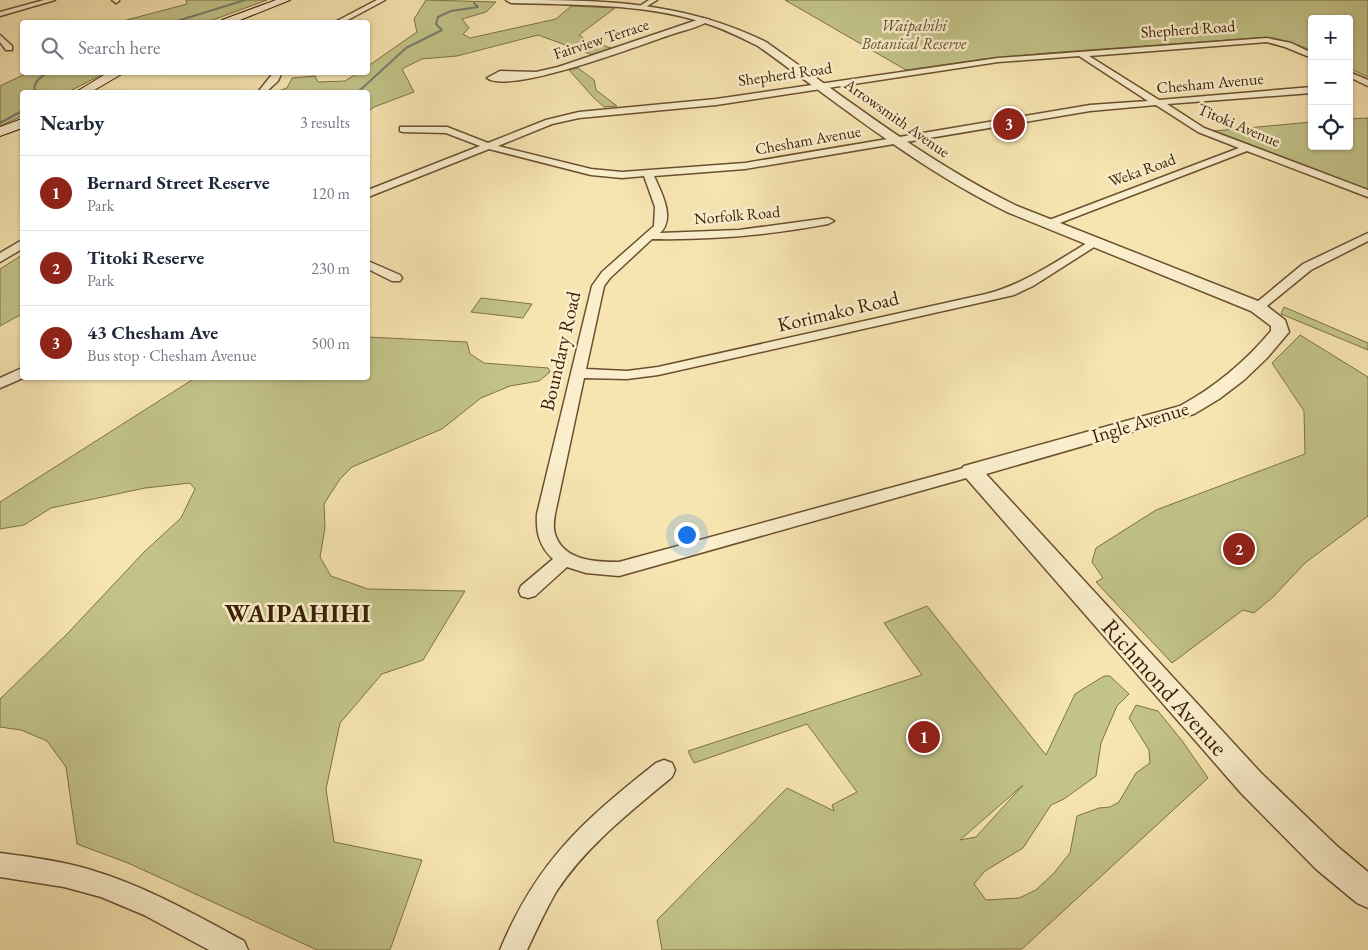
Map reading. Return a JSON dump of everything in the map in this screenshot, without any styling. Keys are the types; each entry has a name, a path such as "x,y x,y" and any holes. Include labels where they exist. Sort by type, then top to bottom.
{"main road":[{"path":"231,20 285,0"},
{"path":"86,90 113,75"},
{"path":"0,132 20,124"}],"street":[{"path":"0,14 52,0"},
{"path":"343,20 382,0"},
{"name":"Arrowsmith Avenue","path":"511,0 642,7 706,20 754,38 935,167 975,191 1048,224 1257,307"},
{"path":"642,7 654,0"},
{"path":"0,10 10,11"},
{"name":"Fairview Terrace","path":"533,74 602,57 706,20"},
{"path":"0,37 9,48"},
{"name":"Shepherd Road","path":"370,193 549,122 572,116 629,108 716,102 977,63 1081,54 1267,40 1280,42 1308,54"},
{"name":"Titoki Avenue","path":"1081,54 1201,130 1368,194"},
{"path":"264,90 275,80 277,75"},
{"path":"1353,76 1368,84"},
{"path":"1353,86 1368,84"},
{"name":"Chesham Avenue","path":"488,146 591,172 622,175 745,166 1060,112 1308,90"},
{"path":"403,128 447,130 488,146"},
{"name":"Weka Road","path":"1048,224 1247,148"},
{"name":"Boundary Road","path":"648,173 662,213 659,227 601,280 577,373 546,514 545,533 551,547 564,559 589,568 619,569 971,471"},
{"name":"Norfolk Road","path":"648,236 677,236 791,227 828,221"},
{"path":"1257,307 1307,267 1368,236"},
{"name":"Korimako Road","path":"577,373 626,375 658,372 1010,292 1029,283 1096,242"},
{"path":"0,258 20,245"},
{"path":"370,266 396,278"},
{"name":"Ingle Avenue","path":"971,471 1168,416 1214,395 1270,346 1280,332 1279,324 1257,307"},
{"path":"0,384 20,373"},
{"name":"Richmond Avenue","path":"971,471 1252,783 1326,858 1368,892"},
{"path":"528,591 564,559"},
{"path":"513,950 552,877 573,851 599,822 664,770"},
{"path":"0,865 56,872 102,885 143,902 235,950"}],"green space":[{"path":"186,0 267,0 212,20 127,20 187,4"},
{"path":"426,0 496,2 486,12 462,19 469,28 463,34 470,38 556,19 571,6 615,8 579,35 586,40 611,48 593,55 538,35 457,56 422,59 402,69 414,92 374,107 370,110 370,90 282,90 287,88 292,78 315,76 318,82 345,81 355,75 370,75 370,65 417,32 414,19"},
{"name":"Waipahihi Botanical Reserve","path":"785,0 1368,0 1368,77 1353,70 1353,15 1308,15 1308,49 1285,42 1257,38 1047,53 983,59 906,70"},
{"path":"578,68 594,80 596,90 617,106 604,107 594,98 569,70"},
{"path":"23,75 101,75 72,90 20,90 20,117 0,126 0,86"},
{"path":"1368,118 1368,190 1214,131 1308,122 1308,150 1353,150 1353,119"},
{"path":"20,256 20,315 0,326 0,269"},
{"path":"481,298 532,304 523,318 471,312"},
{"path":"1284,307 1368,343 1368,350 1281,314"},
{"path":"1300,335 1368,377 1368,516 1305,563 1273,597 1254,613 1243,610 1172,663 1096,582 1103,578 1092,562 1096,548 1156,510 1305,454 1304,411 1272,363"},
{"path":"370,337 467,342 470,354 484,363 548,368 550,372 539,381 510,386 481,398 442,429 352,467 340,479 324,504 325,528 320,557 331,576 368,589 465,591 423,660 382,674 340,723 326,789 334,842 422,860 390,950 317,950 128,863 77,844 66,767 47,741 21,730 0,727 0,699 68,633 144,552 181,518 195,489 190,483 145,488 51,508 24,525 0,529 0,502 192,380 370,380"},
{"path":"927,606 1046,755 1075,694 1104,676 1110,676 1129,694 1117,706 1101,743 1096,776 1064,799 1051,805 1023,848 985,871 974,884 986,900 1019,898 1036,890 1054,873 1070,853 1077,816 1099,808 1110,807 1119,802 1136,773 1150,763 1149,750 1129,718 1136,705 1158,711 1208,778 1022,949 662,950 657,920 787,788 834,811 832,805 857,792 807,724 694,763 688,751 922,675 884,623","holes":["1023,785 976,837 960,840"]}],"waterway":[{"path":"180,20 245,0"},
{"path":"360,90 406,48 442,30 436,24 438,17 451,11 478,7 474,3"},
{"path":"34,90 36,82 44,75"},
{"path":"0,123 20,112"}],"place":[{"name":"43 Chesham Ave","path":"1009,124"},
{"name":"Titoki Reserve","path":"1239,549"},
{"name":"Bernard Street Reserve","path":"924,737"}],"district":[{"name":"WAIPAHIHI","path":"298,613"}]}
